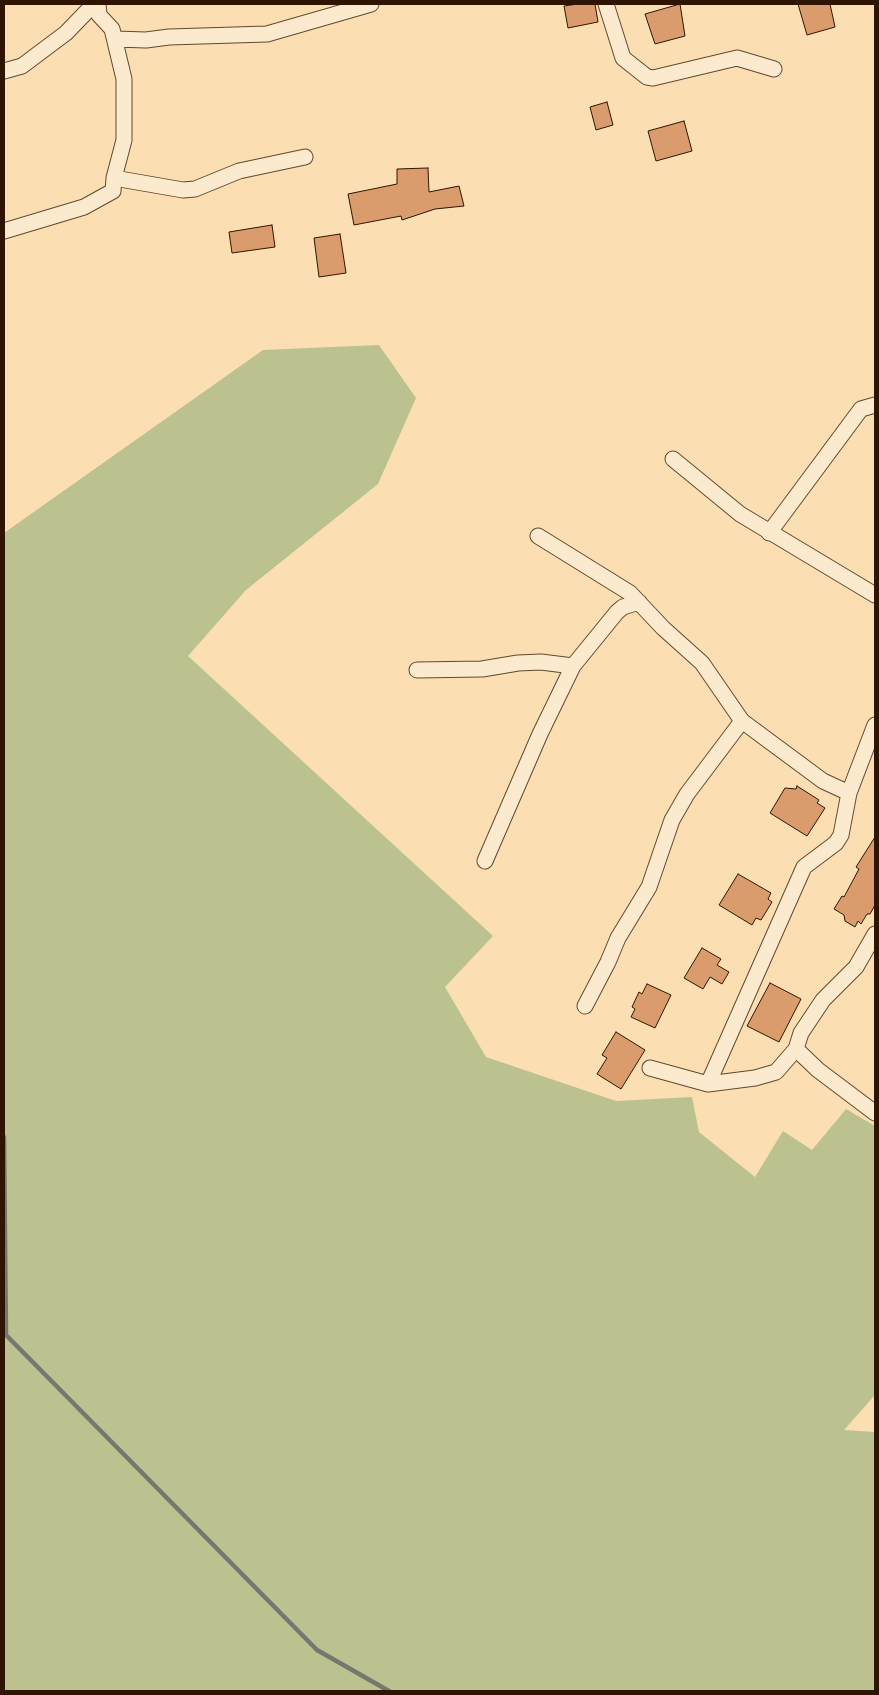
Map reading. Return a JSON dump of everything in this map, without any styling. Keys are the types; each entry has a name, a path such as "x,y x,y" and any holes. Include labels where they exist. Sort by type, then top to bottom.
{"street":[{"path":"4,71 22,66 66,33 94,4"},
{"path":"4,231 84,207 100,200 113,191 114,178 124,140 124,79 112,29 99,15 98,4"},
{"path":"115,39 146,40 169,37 267,34 371,4"},
{"path":"606,4 623,58 647,77 653,78 737,58 774,69"},
{"path":"114,178 189,190 239,172 305,157"},
{"path":"769,533 861,409 875,405"},
{"path":"673,459 740,514 875,595"},
{"path":"538,536 622,587 702,663 742,721 822,782 849,793"},
{"path":"484,861 540,734 573,666 617,612 623,607 639,602"},
{"path":"418,670 482,669 518,663 541,662 573,666"},
{"path":"585,1006 618,938 646,894 672,820 687,794 742,721"},
{"path":"708,1084 804,867 836,843 841,835 849,793 875,725"},
{"path":"650,1068 708,1084 769,1076 776,1072 796,1049 802,1033 823,1000 856,968 875,934"},
{"path":"796,1049 818,1070 875,1113"}],"green space":[{"path":"379,345 416,398 378,484 246,590 188,656 493,936 445,987 486,1057 616,1101 692,1097 699,1132 755,1177 783,1131 812,1150 846,1109 875,1126 875,1395 844,1430 875,1432 875,1691 4,1691 4,533 263,350"}],"building":[{"path":"595,4 598,22 568,28 564,6"},
{"path":"680,4 685,36 655,44 645,14"},
{"path":"798,4 830,4 835,27 807,35"},
{"path":"607,102 613,125 596,130 590,107"},
{"path":"684,121 692,151 656,161 648,131"},
{"path":"428,168 429,192 459,186 464,206 435,209 402,220 401,216 354,225 348,194 397,184 397,169"},
{"path":"272,225 275,247 232,253 229,232"},
{"path":"340,234 346,273 319,277 314,238"},
{"path":"797,786 819,800 817,803 825,808 807,836 770,813 785,788 796,789"},
{"path":"875,837 875,905 861,924 858,921 855,927 845,921 844,915 834,909 842,896 844,897 859,869 856,867"},
{"path":"738,874 771,893 768,899 772,902 761,920 756,918 752,925 719,905"},
{"path":"702,948 721,959 717,965 729,972 722,984 710,977 703,989 684,978"},
{"path":"770,983 801,999 779,1042 747,1026"},
{"path":"647,984 671,995 655,1028 631,1017 635,1009 632,1007 639,992 642,994"},
{"path":"616,1032 645,1050 621,1089 597,1074 607,1058 602,1055"}],"waterway":[{"path":"4,1137 6,1335 317,1650 389,1691"}]}
